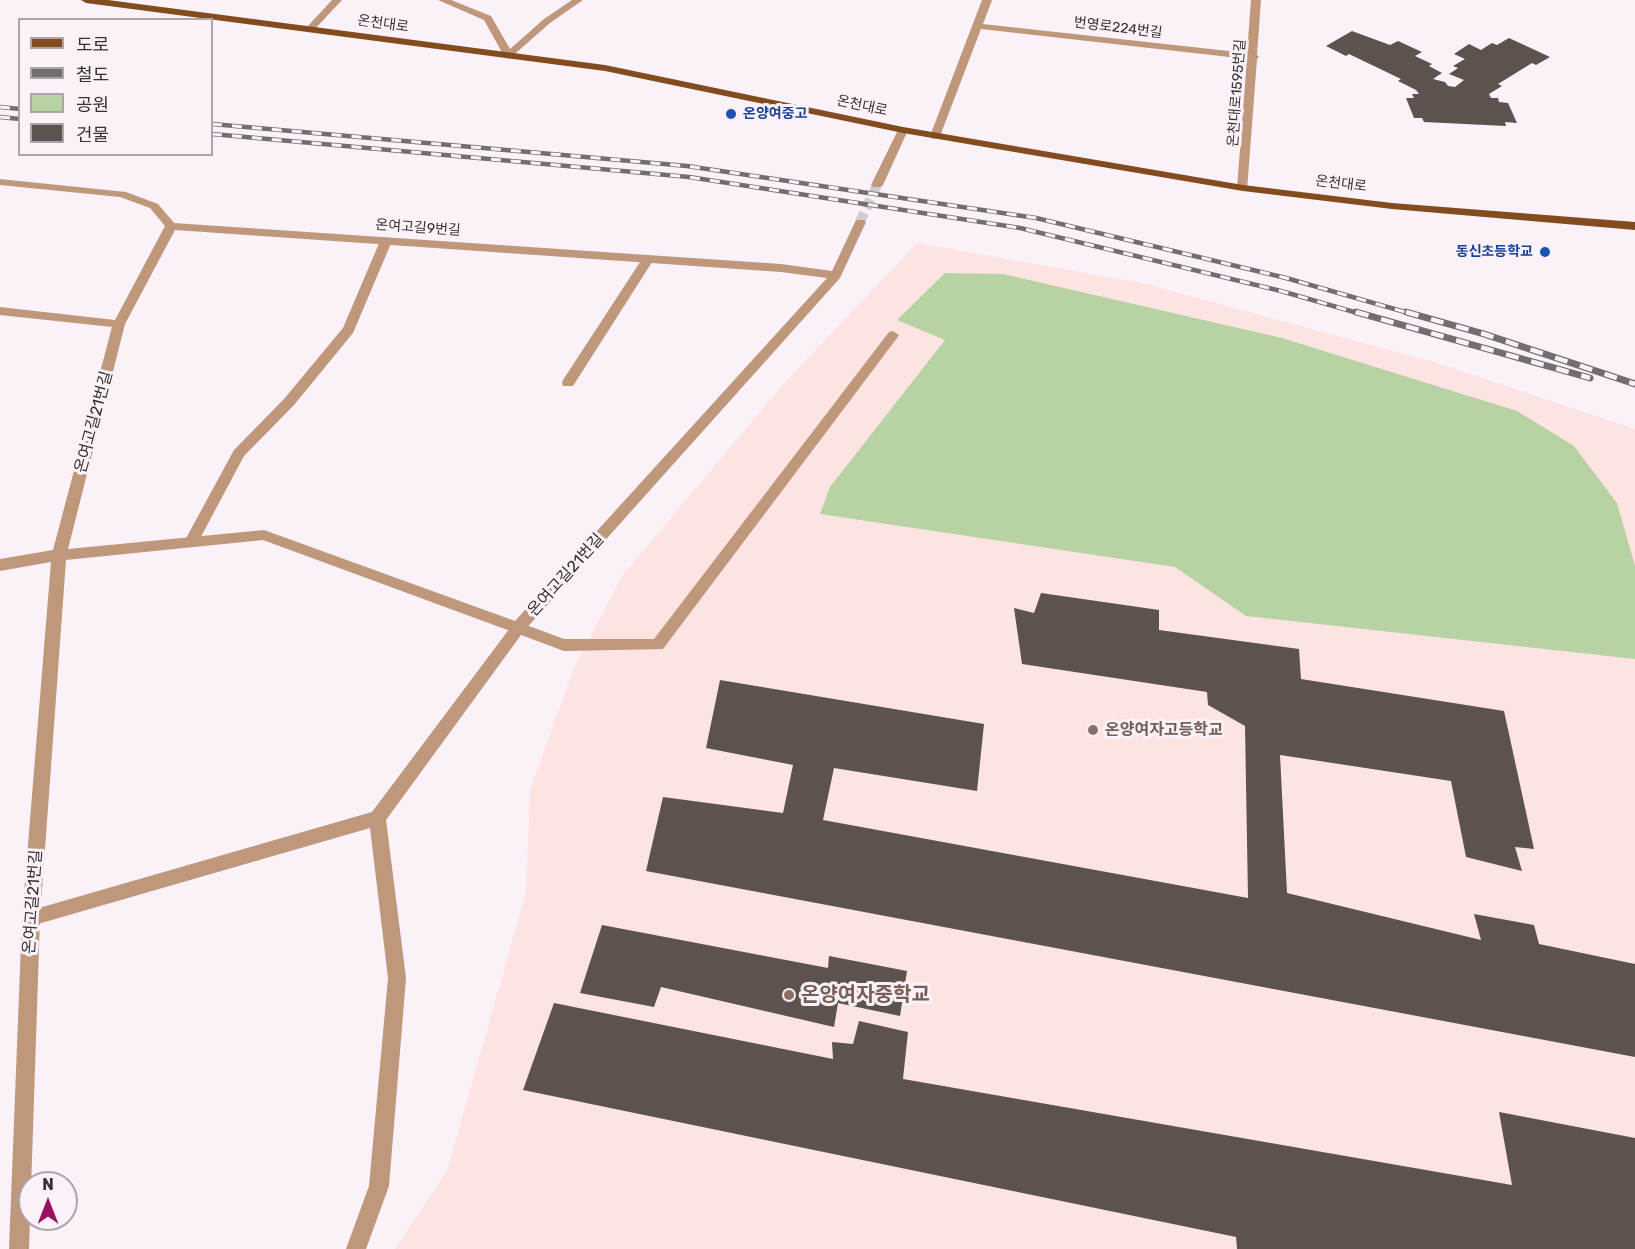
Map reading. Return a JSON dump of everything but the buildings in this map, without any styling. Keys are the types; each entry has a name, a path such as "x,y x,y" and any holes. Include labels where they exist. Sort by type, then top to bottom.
{"main road":[{"name":"온천대로","path":"86,0 605,68 903,130 1243,188 1392,206 1635,226"}],"street":[{"path":"310,30 337,0"},
{"path":"443,0 488,18 509,56 547,21 578,0"},
{"path":"935,136 979,26 987,0"},
{"name":"온천대로1595번길","path":"1243,188 1254,57 1256,0"},
{"name":"번영로224번길","path":"979,26 1254,57"},
{"path":"878,185 903,130"},
{"path":"0,182 122,194 153,206 171,226 119,324 0,311"},
{"path":"836,275 860,222"},
{"name":"온여고길9번길","path":"171,226 782,268 836,275"},
{"path":"191,542 239,453 289,402 350,330 386,241"},
{"path":"568,383 648,259"},
{"name":"온여고길21번길","path":"0,565 59,555 264,535 518,628 836,275"},
{"name":"온여고길21번길","path":"18,1249 31,918 59,555 119,324"},
{"path":"31,918 377,818 518,628 564,645 658,645 893,335"},
{"path":"356,1249 379,1186 397,978 377,818"}],"shaded area":[{"name":"온양여자고등학교","path":"917,243 1142,283 1441,364 1635,429 1635,1249 395,1249 447,1171 526,892 530,790 573,670 621,577 786,381"}],"green space":[{"path":"945,273 1003,274 1282,338 1517,411 1574,446 1617,503 1635,566 1635,659 1246,616 1175,567 820,514 830,487 945,340 897,320"}],"tunnel":[{"path":"860,222 877,185"}],"railway":[{"path":"0,107 18,109"},
{"path":"0,117 18,119"},
{"path":"213,124 687,166 1036,218 1286,278 1412,314"},
{"path":"213,134 689,177 1020,228 1281,291 1361,314"},
{"path":"1356,312 1590,378"},
{"path":"1406,312 1484,334 1635,384"}],"place":[{"name":"온양여중고","path":"731,114"},
{"name":"동신초등학교","path":"1545,252"},
{"name":"온양여자고등학교","path":"1093,730"},
{"name":"온양여자중학교","path":"789,995"}]}
